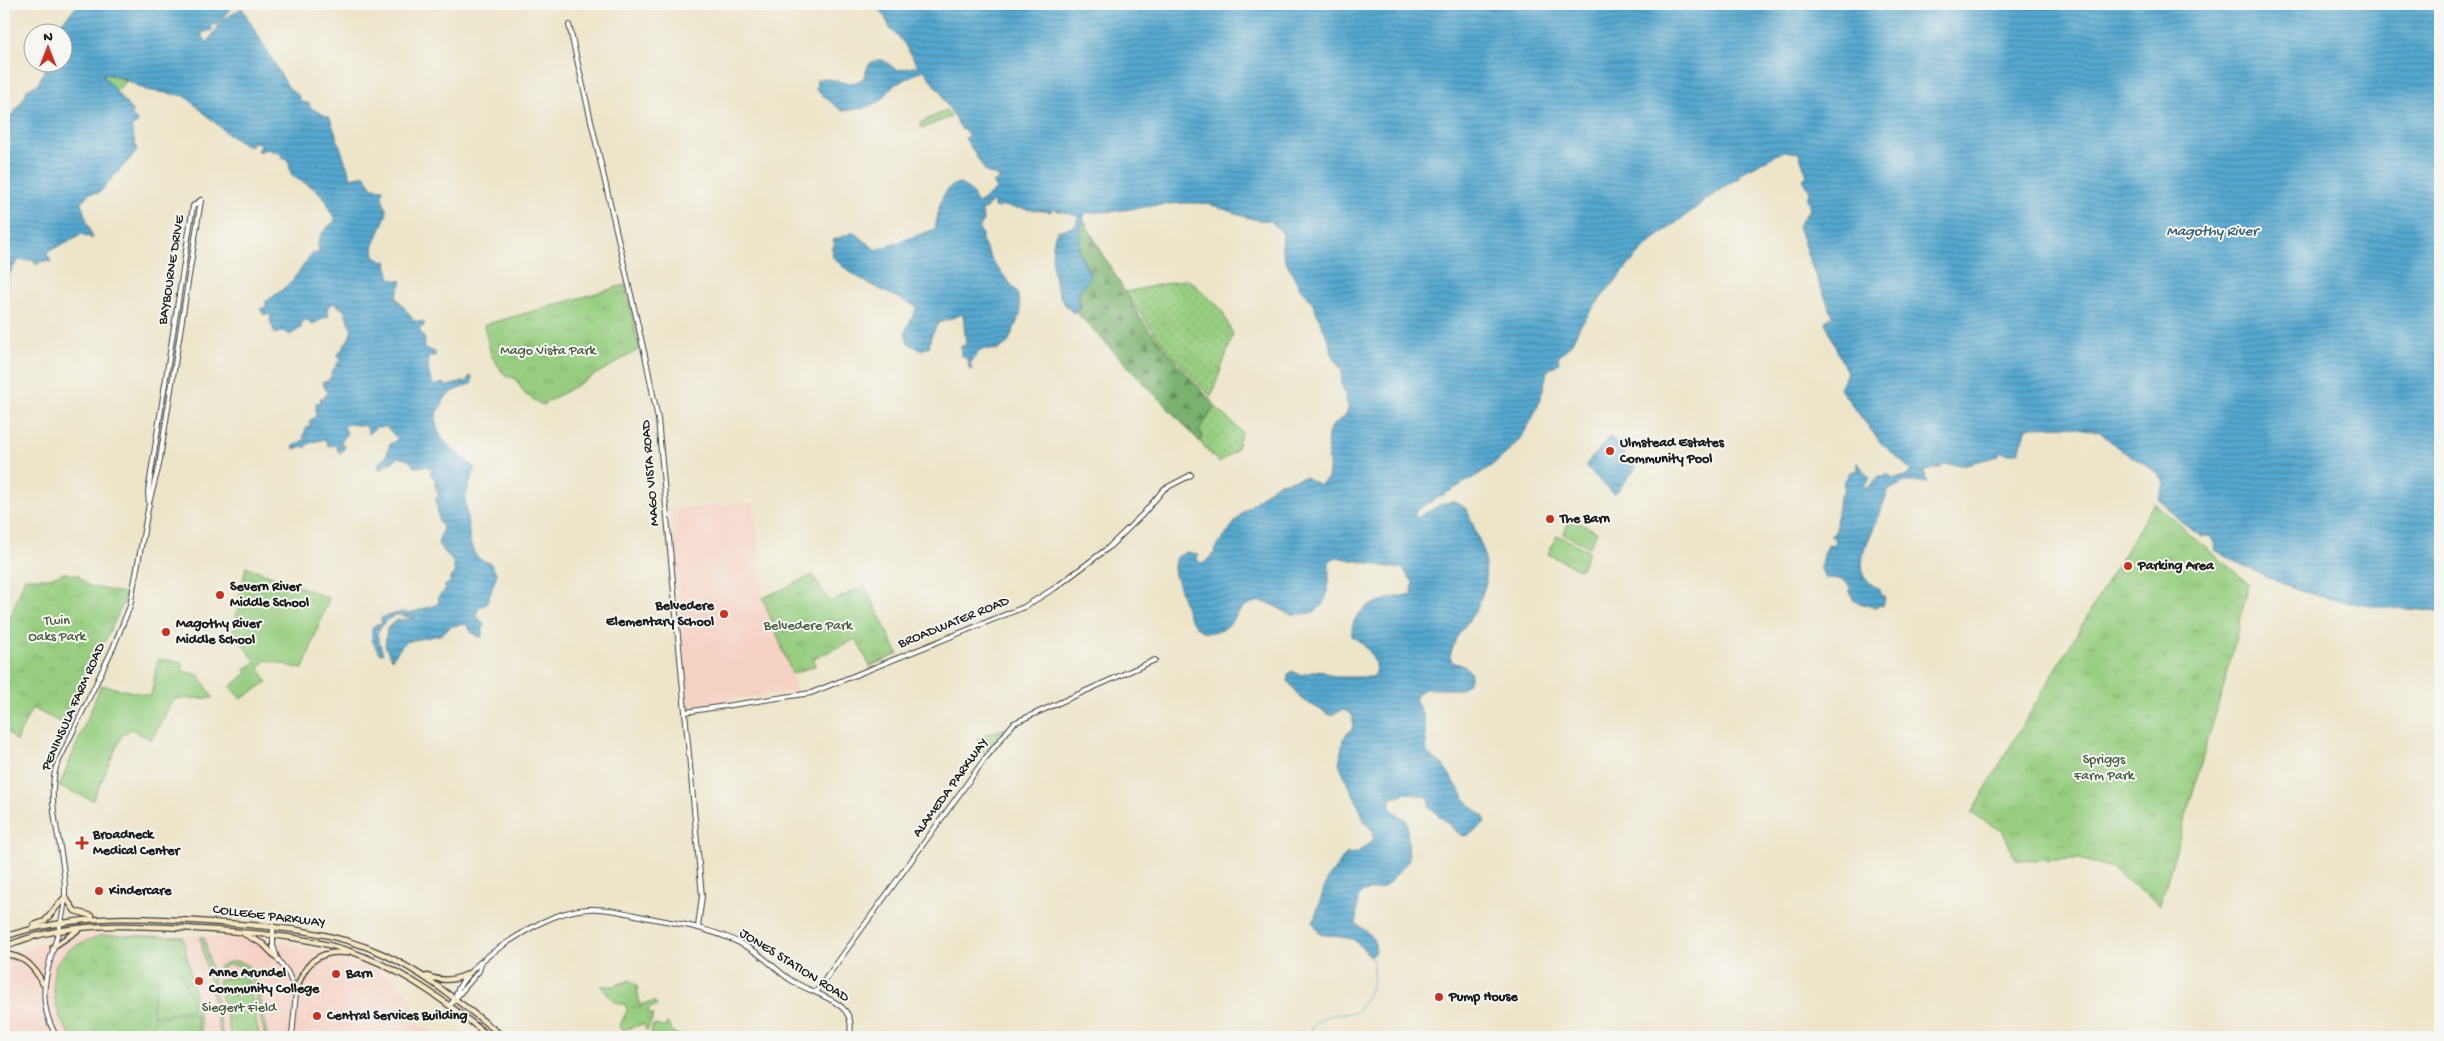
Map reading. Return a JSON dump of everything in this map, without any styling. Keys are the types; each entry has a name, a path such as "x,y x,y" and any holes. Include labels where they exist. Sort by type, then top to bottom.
{"main road":[{"path":"23,930 45,921 65,897 78,912 106,917"},
{"name":"COLLEGE PARKWAY","path":"4,937 23,930 60,922 106,917 159,918 273,926 340,938 382,954 413,970 455,999 504,1037"},
{"name":"COLLEGE PARKWAY","path":"4,947 58,931 82,927 122,925 273,935 323,943 361,955 405,975 450,1005 490,1037"},
{"path":"53,947 82,927"},
{"path":"236,932 257,940 276,958"},
{"path":"296,992 301,974 316,958 328,953 361,955"},
{"path":"4,954 27,961 38,973 43,984"},
{"path":"413,970 434,978 446,980 459,978 471,972"}],"street":[{"name":"MAGO VISTA ROAD","path":"569,25 657,414 702,901 698,927"},
{"name":"BAYBOURNE DRIVE","path":"201,200 159,465 149,504 148,492 193,206 201,200"},
{"name":"BROADWATER ROAD","path":"685,712 811,693 1024,607 1055,588 1108,548 1143,514 1164,489 1191,475"},
{"name":"PENINSULA FARM ROAD","path":"43,984 58,931 65,897 65,876 52,800 52,781 56,767 113,648 130,606 149,504"},
{"name":"ALAMEDA PARKWAY","path":"816,992 984,760 1014,723 1155,660"},
{"name":"JONES STATION ROAD","path":"455,999 456,992 471,972 508,942 539,924 576,911 600,909 698,927 746,946 763,957 787,978 837,1003 848,1013 851,1024 849,1037"},
{"path":"273,926 273,946 276,958 288,973 296,992 292,1037"},
{"name":"JONES STATION ROAD","path":"450,1005 479,971 481,963"},
{"path":"43,984 47,1012 57,1037"}],"shaded area":[{"name":"Belvedere Elementary School","path":"754,503 763,598 797,691 688,706 671,509"},
{"name":"Anne Arundel Community College","path":"96,933 207,936 282,943 323,951 384,973 406,989 413,1006 414,1020 439,1037 4,1037 4,960 25,949 58,940"}],"green space":[{"path":"110,74 127,81 115,92 101,75"},
{"path":"946,110 951,117 922,128 920,123"},
{"path":"1083,219 1139,316 1167,352 1215,405 1199,431 1203,436 1200,442 1078,314 1079,296 1084,284 1088,280 1089,270 1080,254 1079,245"},
{"path":"1188,279 1221,309 1233,335 1211,397 1167,350 1125,292"},
{"name":"Mago Vista Park","path":"625,285 640,349 542,405 525,394 515,378 505,376 491,355 484,325"},
{"path":"1215,406 1242,432 1236,450 1219,463 1200,442 1203,436 1199,431"},
{"name":"Spriggs Farm Park","path":"2154,503 2249,584 2226,678 2160,905 2109,867 2079,859 2016,860 2003,832 1971,813"},
{"path":"1571,518 1597,532 1590,547 1563,534"},
{"path":"1557,535 1589,551 1580,570 1548,554"},
{"path":"246,566 329,598 303,669 266,660 259,668 267,682 241,699 230,687 247,673 245,669 256,662 233,632"},
{"name":"Twin Oaks Park","path":"64,573 78,575 89,586 128,594 64,724 32,708 16,741 4,729 4,634 25,578 50,578"},
{"name":"Belvedere Park","path":"813,575 830,602 865,586 898,654 870,666 856,639 813,659 815,666 792,674 763,598"},
{"path":"158,659 182,662 182,671 199,675 213,698 174,699 151,740 131,729 122,735 93,800 59,787 101,685 151,696"},
{"path":"1005,728 985,755 979,746 977,738"},
{"path":"102,935 183,937 203,1037 72,1037 61,1021 58,1011 53,979 55,969 64,953 81,943"},
{"path":"200,937 204,937 212,973 222,965 234,961 246,964 250,968 258,989 267,1037 265,1037 250,972 243,966 228,965 218,971 213,980 223,1037 221,1037"},
{"path":"182,972 192,1003 190,1010 153,1016 153,999 157,987 167,978"},
{"name":"Siegert Field","path":"247,974 259,1035 231,1037 218,980"},
{"path":"630,980 637,986 640,1008 642,1004 655,1002 657,1006 649,1008 648,1013 654,1015 647,1031 643,1024 623,1030 619,1027 627,1011 626,1005 614,1002 601,986 613,986"},
{"path":"175,1014 195,1014 200,1037 144,1037 156,1020"},
{"path":"667,1023 674,1033 679,1035 678,1037 649,1037 653,1025 665,1027"}],"water":[{"path":"79,4 234,4 216,26 213,24 211,26 213,30 201,33 207,43 223,20 242,8 288,87 298,95 301,101 310,104 309,107 330,118 351,178 365,175 372,188 383,189 382,197 387,213 373,248 374,255 382,262 386,261 390,279 402,281 396,297 414,321 424,322 424,326 419,329 425,340 424,348 435,352 435,356 428,357 432,383 434,386 443,383 447,386 466,381 470,376 472,377 472,383 446,397 437,411 436,421 441,437 453,450 475,468 465,497 470,542 474,553 479,559 490,563 497,574 487,604 478,609 477,616 484,624 481,638 473,634 466,624 452,626 440,635 405,642 392,659 385,646 387,628 397,620 416,618 396,615 385,621 377,634 383,654 379,653 372,640 372,628 376,624 382,624 381,618 401,612 410,613 438,604 439,600 437,598 445,590 444,586 451,582 449,579 455,574 453,562 438,544 443,527 439,522 436,498 439,496 434,483 436,481 430,473 432,470 427,466 414,467 409,460 398,457 392,463 387,463 382,469 379,469 379,462 386,457 390,444 398,439 386,427 376,427 369,434 366,426 347,424 344,427 347,433 340,444 345,445 343,451 339,453 336,445 328,446 325,439 310,443 305,448 302,446 294,449 293,446 305,439 303,437 306,428 310,427 310,420 316,417 316,403 320,402 321,397 324,398 327,393 322,382 329,381 329,378 332,377 331,373 340,360 337,357 352,330 344,310 334,303 327,307 329,316 311,325 309,320 302,321 301,328 290,335 283,331 275,334 270,320 271,317 268,314 264,315 260,309 266,307 266,301 281,291 292,280 311,254 319,253 319,238 335,221 335,217 330,212 321,194 292,176 288,160 281,158 282,154 267,149 258,152 260,144 253,141 250,147 229,135 185,96 146,90 118,76 102,74 132,111 132,117 137,120 138,123 131,127 137,151 99,193 89,193 81,203 93,239 82,234 46,253 52,262 43,261 36,265 33,260 19,260 10,273 7,286 4,288 4,158 10,143 9,119 25,97 27,89 38,84 44,72 72,72 72,22 62,22"},
{"name":"Magothy River","path":"868,4 2440,4 2440,611 2383,607 2341,601 2283,584 2255,571 2215,550 2210,536 2202,536 2180,521 2159,499 2164,483 2158,473 2117,447 2100,432 2068,426 2027,427 2019,452 2010,454 2000,452 1999,456 1962,465 1942,464 1941,468 1924,471 1927,482 1905,482 1889,490 1862,559 1864,576 1879,589 1880,594 1885,598 1883,606 1878,605 1875,608 1854,601 1850,592 1851,587 1840,580 1825,578 1820,567 1827,545 1832,546 1835,542 1834,537 1830,536 1836,531 1839,499 1845,488 1843,484 1850,472 1858,470 1857,462 1870,478 1864,486 1867,488 1879,476 1882,477 1887,473 1893,478 1907,476 1911,470 1880,442 1840,389 1847,372 1825,321 1833,316 1810,262 1798,226 1810,208 1807,198 1810,192 1803,179 1807,176 1799,153 1784,151 1739,174 1741,177 1728,184 1653,240 1604,294 1580,326 1571,344 1558,358 1559,363 1547,371 1540,400 1530,424 1517,442 1502,458 1484,471 1417,510 1414,514 1417,518 1439,505 1452,501 1460,504 1467,510 1484,552 1486,583 1477,609 1456,638 1450,656 1452,662 1465,666 1471,673 1469,683 1461,689 1425,689 1419,692 1415,699 1424,717 1427,753 1443,765 1469,804 1484,817 1486,822 1469,835 1462,836 1429,807 1429,797 1407,793 1392,798 1390,808 1407,821 1409,860 1387,885 1380,889 1363,892 1358,897 1356,923 1370,935 1375,943 1375,952 1370,956 1353,939 1320,934 1313,922 1328,878 1346,854 1357,853 1374,839 1373,831 1365,823 1339,764 1343,739 1353,727 1353,716 1344,710 1330,715 1301,699 1288,681 1288,674 1291,671 1300,675 1320,670 1335,677 1372,677 1376,673 1374,661 1366,648 1352,636 1353,625 1357,616 1372,604 1412,594 1413,582 1401,567 1399,569 1336,557 1329,561 1329,579 1326,596 1318,609 1311,613 1290,614 1268,603 1255,602 1243,608 1222,630 1207,632 1200,630 1190,619 1174,569 1177,557 1186,552 1197,554 1198,562 1204,563 1214,553 1219,543 1243,512 1276,484 1305,477 1320,485 1328,478 1327,442 1329,431 1348,411 1341,380 1342,370 1333,358 1330,344 1312,302 1300,288 1285,260 1282,249 1283,234 1270,220 1253,219 1209,204 1200,203 1085,213 1079,251 1090,277 1079,292 1078,311 1074,313 1061,298 1057,287 1052,263 1052,251 1057,231 1076,226 1078,216 1052,209 1051,212 1001,206 1000,208 994,207 994,201 982,211 983,221 979,229 982,234 982,241 993,262 1017,292 1021,312 1008,343 998,350 984,349 979,351 970,364 972,370 969,369 968,360 961,355 961,346 966,345 963,314 938,323 931,337 929,347 921,350 908,343 905,332 917,307 851,273 832,256 833,251 831,247 835,247 833,240 854,232 876,250 935,229 941,202 947,190 952,186 959,183 970,190 978,204 997,189 993,183 1001,178 986,172 965,138 969,136 964,129 962,130 944,100 940,89 938,90 924,70 894,84 881,101 864,108 842,111 816,90 817,80 821,79 854,83 863,79 869,64 879,60 885,61 898,70 918,66 903,42 891,30 882,11"},
{"name":"Ulmstead Estates Community Pool","path":"1610,436 1636,468 1614,495 1585,466"}],"waterway":[{"path":"1308,1037 1316,1023 1321,1019 1327,1016 1357,1012 1372,986 1374,971 1371,957"}],"place":[{"name":"Ulmstead Estates Community Pool","path":"1610,451"},
{"name":"The Barn","path":"1550,519"},
{"name":"Parking Area","path":"2128,566"},
{"name":"Severn River Middle School","path":"220,595"},
{"name":"Belvedere Elementary School","path":"724,614"},
{"name":"Magothy River Middle School","path":"166,632"},
{"name":"Broadneck Medical Center","path":"82,843"},
{"name":"Kindercare","path":"99,891"},
{"name":"Barn","path":"336,974"},
{"name":"Anne Arundel Community College","path":"199,981"},
{"name":"Pump House","path":"1439,997"},
{"name":"Central Services Building","path":"317,1016"}]}
